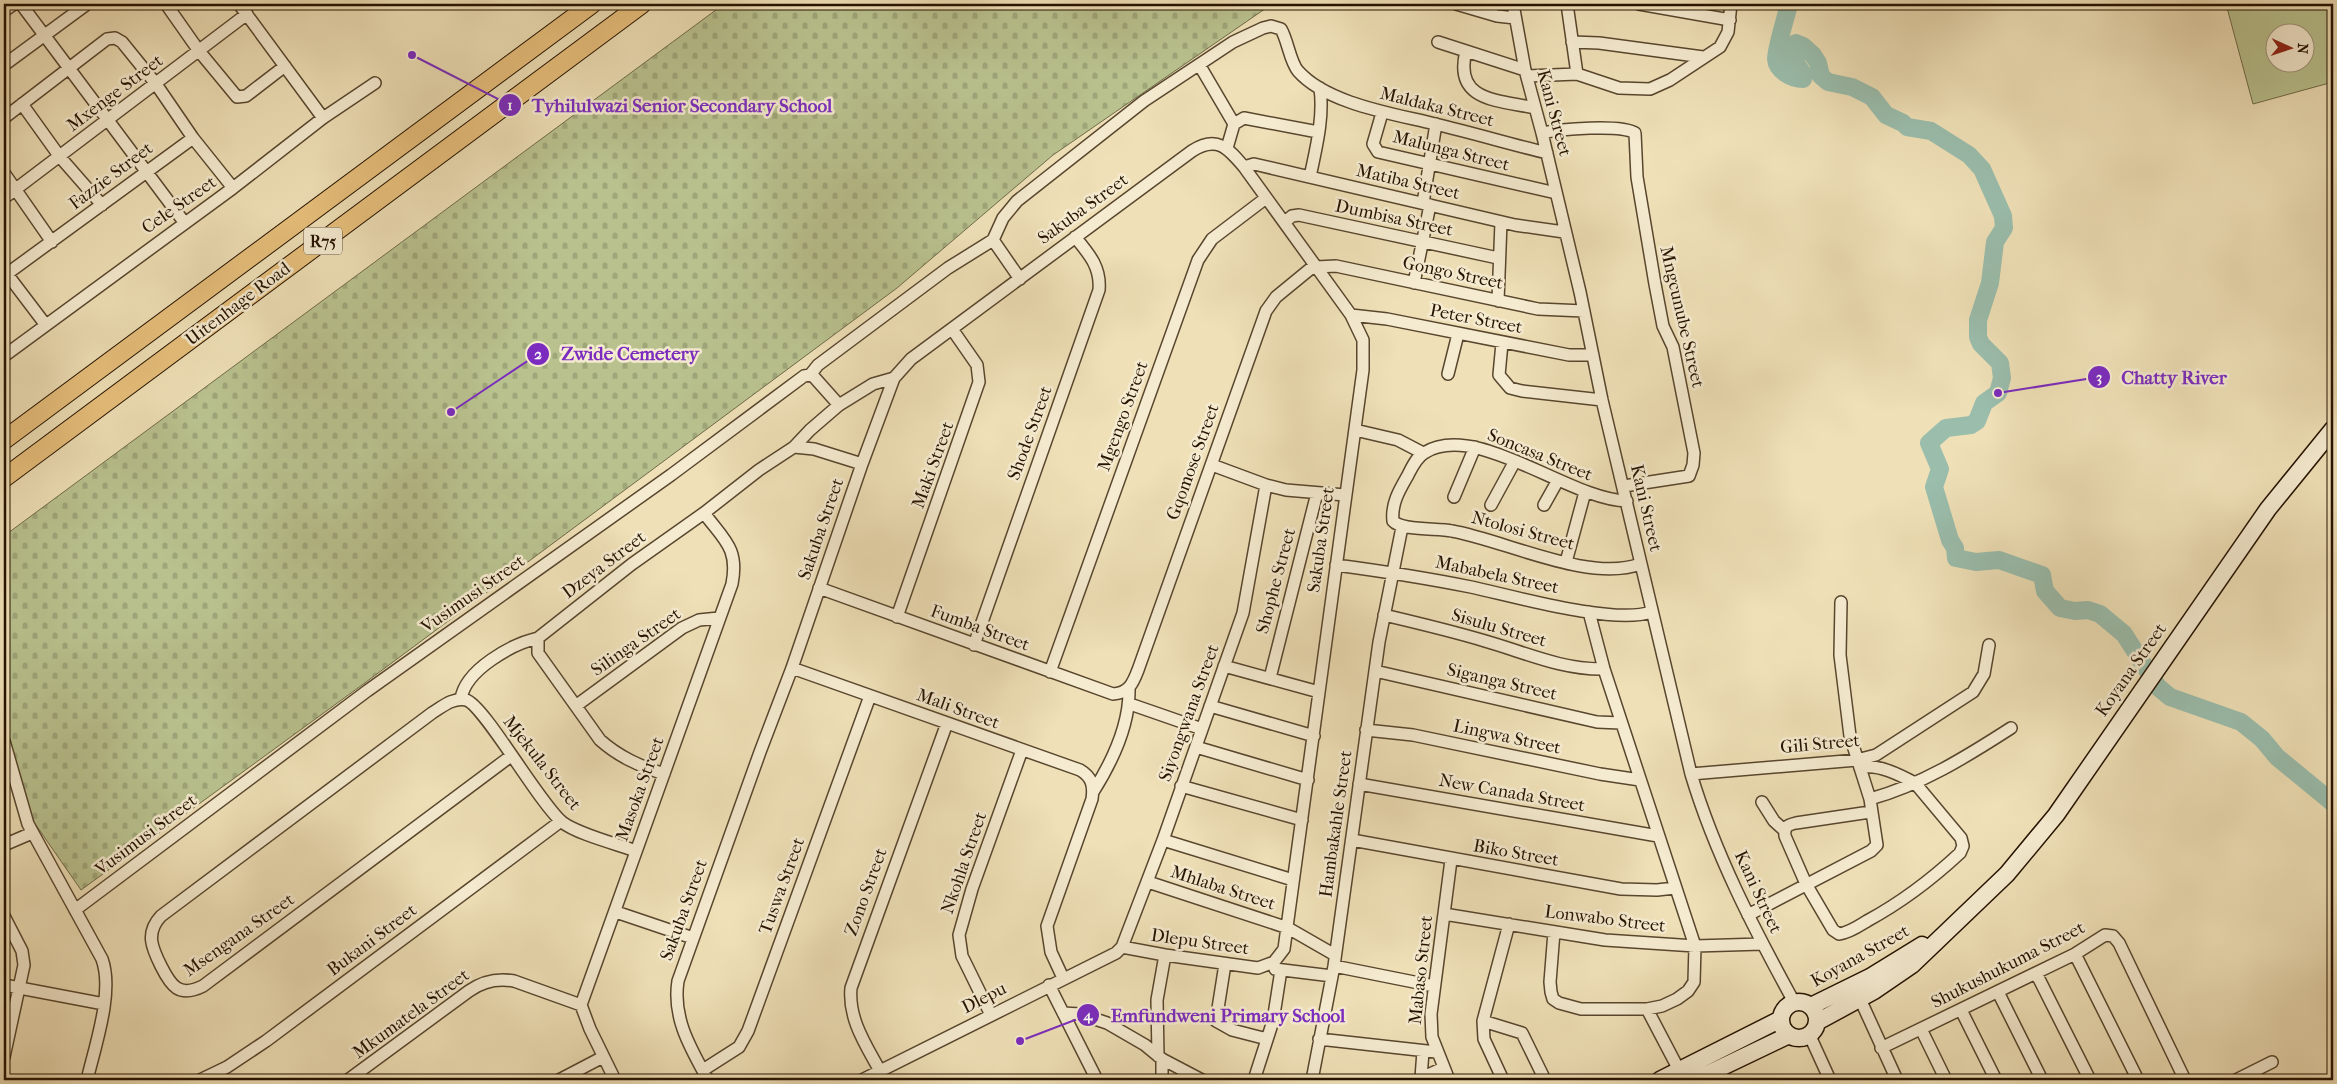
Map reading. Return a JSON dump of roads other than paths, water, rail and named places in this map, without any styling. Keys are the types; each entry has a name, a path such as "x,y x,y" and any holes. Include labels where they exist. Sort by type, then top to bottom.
{"main road":[{"name":"Uitenhage Road","path":"4,440 592,4"},
{"name":"Uitenhage Road","path":"4,478 642,4"},
{"name":"Koyana Street","path":"1813,1028 1912,965 1996,886 2041,835 2285,486 2333,429"},
{"name":"Koyana Street","path":"1810,1006 1870,977 1953,925"},
{"path":"1794,1002 1806,1003 1816,1016 1813,1028 1800,1038 1789,1035 1782,1025 1781,1019 1785,1009 1794,1002"},
{"path":"1660,1080 1781,1019"},
{"path":"1695,1080 1789,1035"}],"street":[{"path":"4,11 14,4"},
{"path":"21,4 184,222"},
{"path":"4,66 87,4"},
{"path":"166,4 198,51 232,93 240,98 246,96 285,66"},
{"path":"239,4 323,118"},
{"path":"1456,4 1497,16 1515,18"},
{"name":"Kani Street","path":"1513,4 1526,73 1547,153 1584,311 1602,400 1624,486 1651,612 1691,774 1703,813 1748,915 1794,1002"},
{"path":"1567,4 1578,74"},
{"path":"1639,4 1730,20"},
{"path":"1438,42 1526,73 1578,74 1619,88 1650,88 1670,80 1720,47 1724,42 1730,20 1731,4"},
{"name":"Mxenge Street","path":"4,198 247,14"},
{"name":"Maldaka Street","path":"1200,66 1233,42 1271,26 1281,29 1288,41 1292,62 1298,72 1320,88 1382,113 1436,124 1547,153"},
{"path":"4,118 107,39 115,38 122,42 156,84 192,138 233,188"},
{"path":"1572,42 1599,43 1703,57"},
{"path":"1466,51 1464,75 1473,92 1485,97 1535,108"},
{"path":"1020,279 993,240 1003,218 1017,200 1144,101 1200,66 1234,124"},
{"name":"Cele Street","path":"4,356 184,222 233,188 323,118 375,83"},
{"path":"1310,177 1322,104 1320,88"},
{"path":"22,104 60,157 102,206"},
{"name":"Malunga Street","path":"1382,113 1373,144 1375,149 1430,165 1556,193"},
{"path":"1228,148 1234,124 1240,118 1250,118 1318,132"},
{"path":"1414,283 1424,243 1430,165 1436,124"},
{"name":"Mngcunube Street","path":"1542,133 1557,130 1626,129 1635,134 1637,177 1655,284 1663,326 1673,347 1694,453 1689,476 1624,486"},
{"name":"Fazzie Street","path":"5,274 102,206 144,171 192,138"},
{"name":"Sakuba Street","path":"705,1075 682,1027 677,1005 678,981 792,668 862,464 894,378 911,359 1202,145 1213,144 1228,148 1244,167 1351,315 1362,340 1364,355 1287,933"},
{"name":"Matiba Street","path":"1244,167 1254,164 1501,222 1564,232"},
{"path":"4,172 52,242"},
{"name":"Mgengo Street","path":"1050,672 1198,260 1212,239 1266,198"},
{"name":"Dumbisa Street","path":"1285,222 1292,216 1299,215 1498,258"},
{"path":"1498,301 1498,258 1501,222"},
{"name":"Shode Street","path":"974,645 1099,290 1100,279 1094,261 1075,237"},
{"name":"Vusimusi Street","path":"76,910 375,686 671,475 790,386 804,376 810,375 818,365 948,268 993,240"},
{"name":"Gongo Street","path":"1315,266 1336,266 1538,309 1584,311"},
{"name":"Gqomose Street","path":"1129,688 1138,670 1266,311 1276,297 1315,266"},
{"path":"5,274 45,324"},
{"name":"Peter Street","path":"1351,315 1395,320 1569,355 1593,355"},
{"name":"Maki Street","path":"897,616 979,382 977,364 952,329"},
{"path":"1448,374 1458,334"},
{"path":"1502,343 1499,375 1510,388 1602,400"},
{"path":"810,375 814,376 839,405 873,384 894,378"},
{"name":"Dzeya Street","path":"458,700 462,689 476,673 522,641 538,638 632,564 704,513 759,470 794,447 810,430 839,405"},
{"path":"1355,430 1398,440 1424,453 1416,460 1395,499 1392,515 1399,526"},
{"path":"794,447 814,449 862,464"},
{"path":"1454,497 1474,447"},
{"name":"Soncasa Street","path":"1424,453 1442,448 1474,447 1515,461 1585,492 1606,499 1627,501"},
{"path":"1491,505 1515,461"},
{"path":"1212,465 1266,485 1317,493 1345,495"},
{"path":"1544,506 1558,480"},
{"name":"Siyongwana Street","path":"1122,947 1148,882 1243,613 1266,485"},
{"path":"1566,562 1585,492"},
{"name":"Shophe Street","path":"1270,678 1317,493"},
{"name":"Masoka Street","path":"581,1005 616,912 732,584 735,557 730,547 704,513"},
{"name":"Ntolosi Street","path":"1399,526 1464,533 1566,562 1615,569 1640,564"},
{"name":"Hambakahle Street","path":"1312,1080 1318,1039 1333,966 1375,670 1393,572 1399,526"},
{"name":"Mababela Street","path":"1336,565 1393,572 1589,612 1631,616 1651,612"},
{"name":"Fumba Street","path":"819,588 1113,694 1129,688"},
{"path":"1748,915 1875,849 1877,840 1870,812 1870,799 1850,736 1840,655 1841,602"},
{"path":"1554,932 1550,982 1553,998 1559,1004 1581,1009 1647,1009 1662,1006 1688,991 1694,982 1695,946 1604,670 1589,612"},
{"name":"Sisulu Street","path":"1384,615 1484,640 1564,666 1604,670"},
{"name":"Silinga Street","path":"577,705 682,628 699,620 719,618"},
{"path":"538,638 538,653 577,705 600,740 613,752 635,764 664,774"},
{"name":"Gili Street","path":"1691,774 1858,764 1876,755 1973,692 1984,674 1989,645"},
{"path":"1224,666 1319,692"},
{"name":"Mali Street","path":"792,668 1080,770 1091,780 1092,795"},
{"name":"Siganga Street","path":"1375,670 1597,722 1621,723"},
{"path":"1063,978 1051,952 1047,926 1054,901 1092,795 1108,768 1130,704 1129,688"},
{"name":"Tuswa Street","path":"705,1075 739,1047 748,1031 870,696"},
{"name":"Mjekula Street","path":"458,700 472,703 477,707 510,756 561,821 574,829 636,851"},
{"name":"Msengana Street","path":"458,700 432,713 155,922 150,939 152,949 174,987 189,992 203,986 510,756"},
{"path":"1130,704 1202,729"},
{"path":"1210,706 1314,736"},
{"name":"Zono Street","path":"880,1071 853,1018 850,999 851,988 947,723"},
{"path":"1870,799 1915,783 1964,758 2011,728"},
{"name":"Lingwa Street","path":"1366,730 1413,735 1600,774 1640,780"},
{"path":"4,741 32,833 76,910 105,967 108,983 87,1080"},
{"path":"1196,747 1308,780"},
{"name":"Nkohla Street","path":"991,1015 962,956 959,935 961,922 972,889 1022,750"},
{"path":"1762,802 1774,821 1784,830 1806,884 1833,930 1844,933 1896,905 1921,888 1962,850 1961,838 1915,783 1872,766 1858,764"},
{"name":"New Canada Street","path":"1359,784 1658,836"},
{"path":"1181,786 1302,820"},
{"path":"1784,830 1786,826 1796,823 1870,812"},
{"name":"Bukani Street","path":"200,1080 227,1067 266,1041 561,821"},
{"path":"4,845 32,833"},
{"path":"1163,840 1293,880"},
{"name":"Biko Street","path":"1352,840 1451,860 1621,889 1657,890 1676,888"},
{"name":"Mabaso Street","path":"1448,1080 1436,1052 1431,1027 1434,986 1451,860"},
{"name":"Mhlaba Street","path":"1148,882 1287,933 1333,966"},
{"path":"616,912 693,938"},
{"name":"Lonwabo Street","path":"1444,914 1604,940 1695,946 1762,944"},
{"path":"4,916 22,951 24,959 24,971 4,1057"},
{"path":"1503,1080 1484,1040 1483,1021 1509,924"},
{"name":"Dlepu Street","path":"1122,947 1165,956 1258,968 1278,958 1284,949 1287,933"},
{"name":"Shukushukuma Street","path":"1881,1048 2075,954 2106,934 2113,936 2119,943 2185,1080"},
{"name":"Dlepu","path":"862,1080 1116,953 1122,947"},
{"path":"2075,954 2138,1080"},
{"path":"1162,1080 1157,1000 1165,956"},
{"path":"1225,964 1216,1021 1232,1030 1267,1040"},
{"path":"1258,968 1280,970 1333,966 1434,986"},
{"path":"1254,1080 1275,1012 1280,970"},
{"path":"2036,973 2090,1080"},
{"name":"Mkumatela Street","path":"348,1080 469,991 489,981 505,979 514,981 581,1005"},
{"path":"4,985 104,1004"},
{"path":"1049,985 1097,1080"},
{"path":"1998,992 2042,1080"},
{"path":"1860,999 1897,1080"},
{"path":"581,1005 615,1080"},
{"path":"1647,1009 1679,1070"},
{"path":"1961,1010 1996,1080"},
{"path":"1063,1013 1080,1014 1107,1023 1145,1045 1160,1058 1202,1080"},
{"path":"1483,1021 1522,1033 1545,1080"},
{"path":"1813,1028 1830,1080"},
{"path":"1921,1029 1946,1080"},
{"path":"1318,1039 1436,1052"},
{"path":"1419,1079 1424,1051"},
{"path":"559,1080 603,1057"},
{"path":"2236,1080 2272,1062"},
{"path":"1419,1079 1443,1068"}],"waterway":[{"path":"1789,4 1776,55 1777,63 1782,71 1794,78 1803,79 1804,76 1795,62 1792,51 1792,46 1796,43 1803,46 1813,55 1818,63 1821,76 1828,82 1852,87 1872,97 1886,115 1907,127 1931,131 1969,155 1982,169 2003,216 2004,228 1995,242 1990,283 1978,320 1978,337 1981,344 2000,363 2002,378 1998,393 1984,403 1977,421 1971,425 1946,428 1929,443 1940,469 1934,487 1950,540 1955,548 1956,558 1976,562 1999,560 2042,575 2045,591 2060,608 2075,611 2088,610 2100,614 2124,634 2158,687 2170,697 2241,722 2262,739 2277,757 2333,803"}],"place":[{"name":"Tyhilulwazi Senior Secondary School","path":"412,55"},
{"name":"Chatty River","path":"1998,393"},
{"name":"Zwide Cemetery","path":"451,412"},
{"name":"Emfundweni Primary School","path":"1020,1041"}]}
